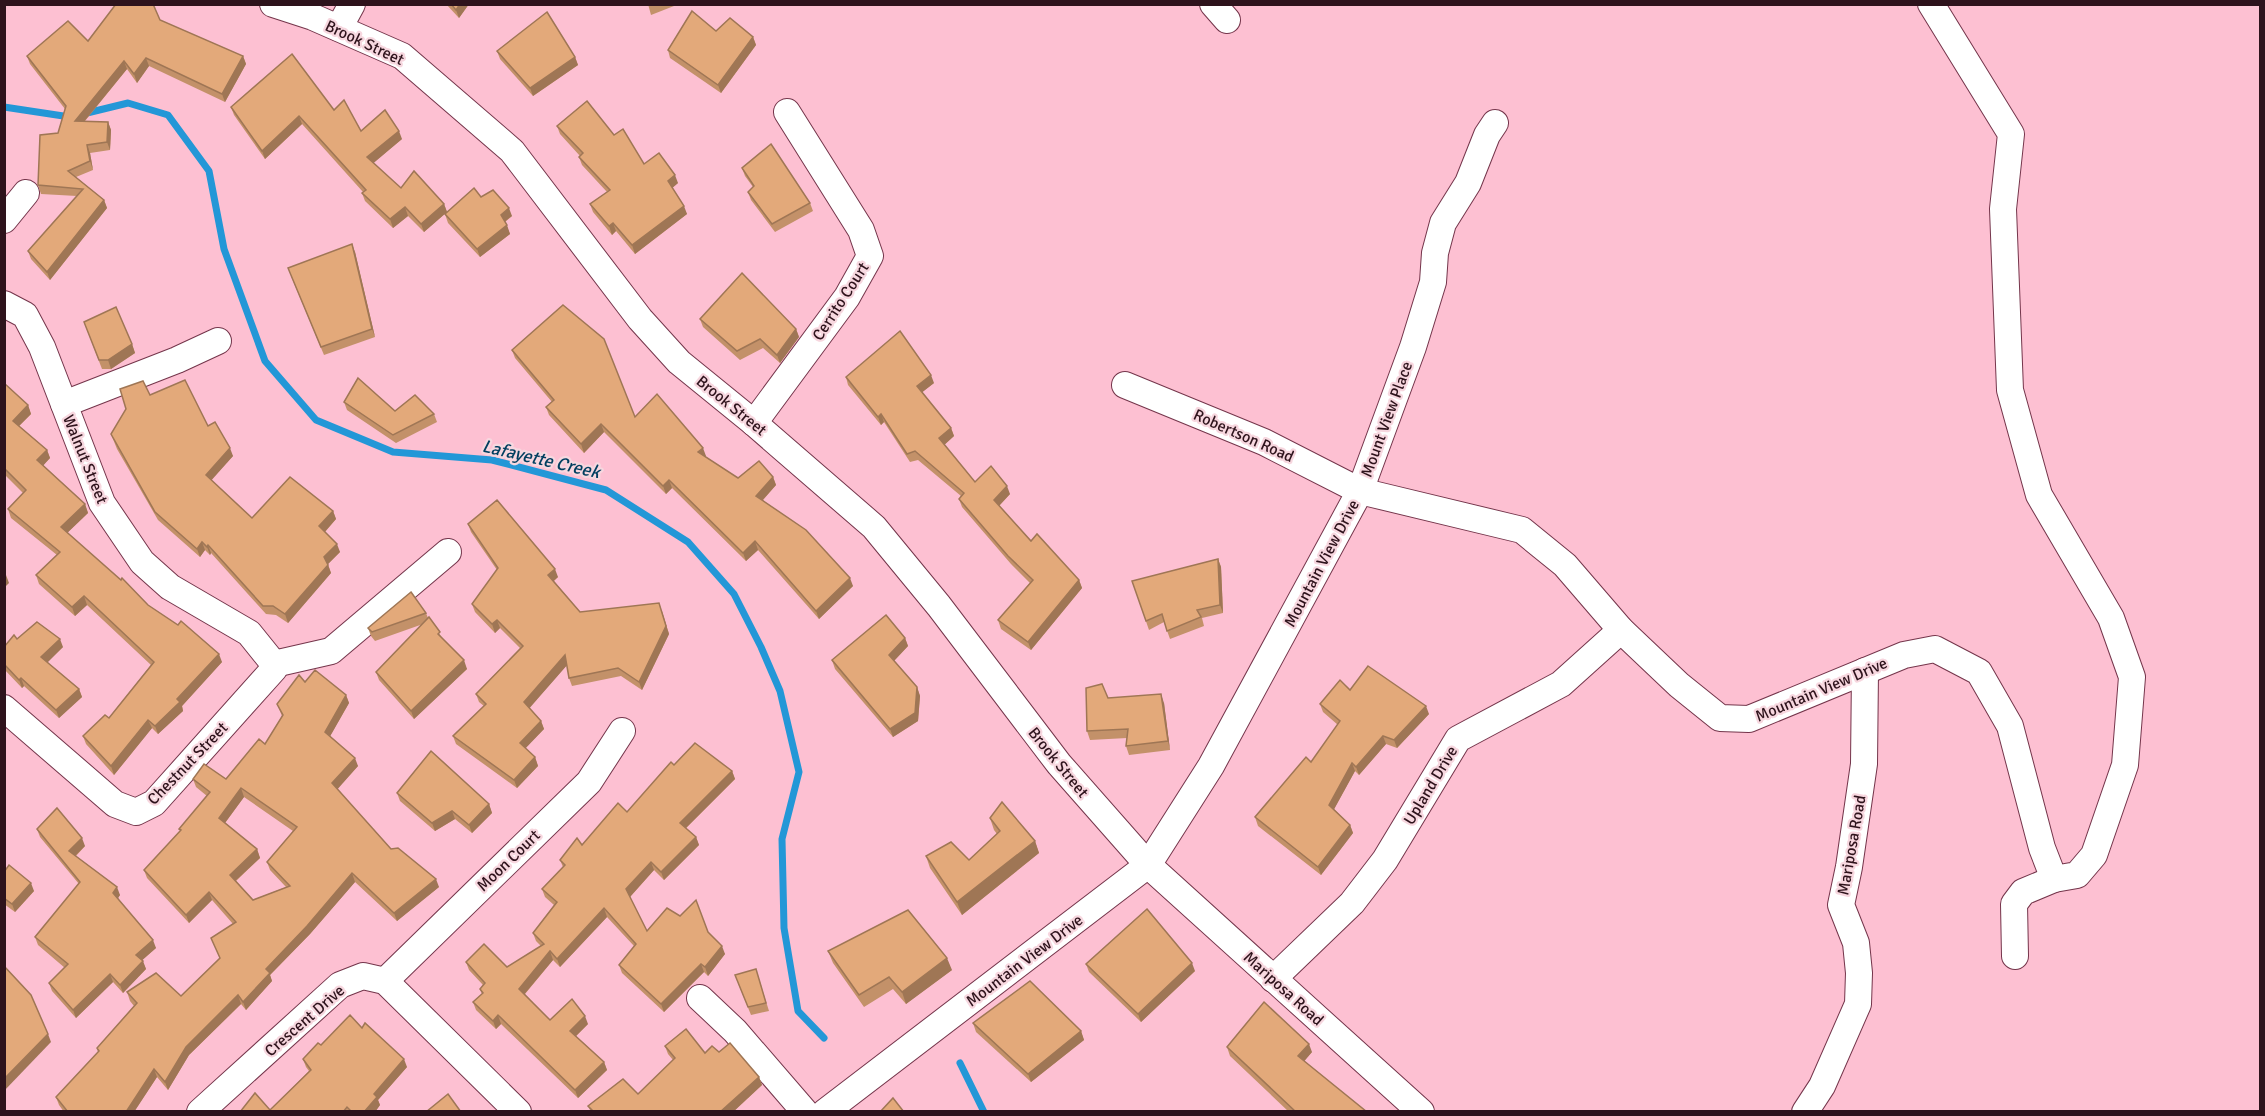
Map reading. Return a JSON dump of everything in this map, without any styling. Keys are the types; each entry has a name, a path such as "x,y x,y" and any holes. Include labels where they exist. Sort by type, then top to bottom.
{"street":[{"name":"Brook Street","path":"273,4 313,17 402,56 512,151 640,320 679,362 754,423 874,527 939,606 1059,764 1148,865"},
{"path":"339,28 352,4"},
{"path":"1931,4 2011,134 2004,209 2010,390 2039,495 2111,618 2132,677 2125,765 2094,855 2077,875 2054,879 2023,892 2014,904 2015,956"},
{"name":"Cerrito Court","path":"754,423 847,297 870,256 861,230 787,112"},
{"name":"Mount View Place","path":"1360,491 1413,347 1433,282 1436,253 1443,223 1468,183 1487,135 1495,123"},
{"path":"4,220 26,194"},
{"name":"Walnut Street","path":"4,304 25,315 42,347 102,503 142,562 170,587 249,633 274,664"},
{"path":"64,404 144,374 218,341"},
{"name":"Robertson Road","path":"1125,385 1264,442 1360,491"},
{"name":"Mountain View Drive","path":"825,1112 1148,865 1211,766 1360,491 1522,530 1565,565 1621,630 1679,685 1720,718 1749,720 1904,655 1935,649 1979,672 2010,726 2042,848 2054,879"},
{"path":"274,664 331,651 448,552"},
{"name":"Upland Drive","path":"1274,979 1352,903 1385,860 1458,739 1561,684 1621,630"},
{"name":"Chestnut Street","path":"4,708 115,804 136,812 154,803 274,669 274,664"},
{"name":"Mariposa Road","path":"1805,1112 1822,1086 1858,1004 1857,943 1840,905 1850,867 1864,764 1865,671"},
{"name":"Moon Court","path":"385,981 589,782 622,731"},
{"name":"Mariposa Road","path":"1148,865 1420,1112"},
{"name":"Crescent Drive","path":"200,1112 340,985 363,976 385,981"},
{"path":"385,981 518,1112"},
{"path":"700,998 735,1031 805,1112"}],"building":[{"path":"116,4 153,4 160,20 243,56 222,94 146,58 134,74 124,61 75,121 108,122 107,142 87,145 90,161 68,171 104,200 47,272 28,251 83,189 38,185 40,135 58,133 66,106 27,56 68,21 88,41"},
{"path":"451,4 460,4 456,10"},
{"path":"692,11 716,31 730,18 753,37 718,85 668,50"},
{"path":"547,12 575,57 530,88 497,51"},
{"path":"292,54 334,110 344,100 361,131 385,110 399,131 367,157 401,188 414,171 444,204 421,224 405,207 390,219 362,193 366,190 299,116 262,151 231,107"},
{"path":"587,101 614,135 623,129 644,164 659,153 675,175 668,181 684,206 632,245 613,223 609,226 590,204 610,190 579,157 583,153 557,126"},
{"path":"771,144 810,203 772,224 748,192 754,186 742,168"},
{"path":"474,188 481,197 493,190 509,208 501,215 507,225 477,249 445,214"},
{"path":"352,244 372,329 321,347 288,268"},
{"path":"742,273 796,329 777,355 760,339 737,351 700,319"},
{"path":"563,305 604,339 635,417 657,394 703,448 698,452 738,478 759,461 773,477 756,496 806,530 850,578 816,611 755,541 743,553 669,480 663,486 601,424 581,444 546,407 554,400 512,350"},
{"path":"116,307 132,344 108,360 99,360 84,322"},
{"path":"900,331 931,375 917,386 951,428 939,438 975,482 991,466 1007,486 994,500 1031,541 1037,534 1079,580 1028,642 998,620 1033,580 1008,556 959,499 964,493 915,451 907,454 881,414 878,417 846,377"},
{"path":"358,378 395,411 415,395 434,414 393,435 344,402"},
{"path":"185,380 208,426 215,422 230,448 206,475 252,518 290,477 333,511 319,526 337,544 324,557 328,565 285,614 273,606 263,606 208,545 207,547 202,542 197,549 155,512 111,434 126,409 120,389 143,381 150,395"},
{"path":"4,383 28,405 13,421 47,450 37,460 85,504 61,527 121,580 122,578 148,605 178,625 181,621 219,654 177,699 180,702 155,726 148,720 111,766 83,736 105,715 109,718 154,662 84,596 72,607 36,575 60,552 8,509 26,490 4,468"},
{"path":"497,500 555,569 548,575 580,612 659,603 666,626 639,682 618,668 569,678 565,655 524,702 541,721 520,743 535,757 514,780 453,736 486,704 476,694 523,646 497,620 492,624 472,604 498,568 468,524"},
{"path":"1218,559 1220,605 1197,610 1201,617 1167,631 1162,614 1146,621 1132,581"},
{"path":"411,592 426,613 372,632 368,628"},
{"path":"886,615 905,638 889,655 917,687 915,713 890,729 832,660"},
{"path":"429,617 440,632 438,634 464,660 411,711 376,672"},
{"path":"37,622 60,639 41,657 79,689 56,710 21,678 19,680 4,664 4,647 14,635 17,639"},
{"path":"1368,666 1426,706 1394,740 1383,736 1356,767 1352,763 1329,805 1350,825 1318,867 1255,817 1306,757 1311,762 1340,721 1320,704 1340,680 1350,690"},
{"path":"315,670 346,695 325,732 355,758 332,783 391,849 398,848 436,879 394,913 352,873 307,926 266,969 270,973 243,1002 238,995 186,1047 165,1082 154,1069 126,1112 68,1112 56,1097 99,1051 97,1048 137,1003 127,992 156,973 181,996 220,958 211,938 236,922 209,892 186,915 144,870 181,830 179,829 210,792 193,779 204,764 226,779 259,739 265,744 283,715 277,704 299,675 305,682","holes":["241,788 297,827 267,862 290,886 253,900 230,875 257,849 219,818"]},
{"path":"1102,684 1108,698 1161,694 1168,741 1126,746 1128,729 1087,731 1086,688"},
{"path":"695,743 732,771 680,823 696,837 661,872 651,862 626,889 647,931 667,908 680,916 696,900 708,932 722,946 705,967 701,964 661,1004 619,965 636,944 604,908 557,959 550,951 519,989 550,1020 572,999 585,1016 570,1031 604,1062 575,1090 498,1015 493,1021 473,1002 483,993 480,989 485,983 466,962 484,944 507,967 544,944 533,933 557,902 542,889 565,865 560,860 577,838 582,845 618,803 627,812 671,762 674,765"},
{"path":"431,751 489,804 469,825 452,811 432,823 397,793"},
{"path":"1002,802 1035,841 957,902 926,856 951,842 969,860 1000,831 990,818"},
{"path":"57,808 82,838 69,851 117,887 113,893 153,940 136,955 143,961 120,985 110,974 73,1010 49,983 68,964 35,937 80,882 37,829"},
{"path":"9,865 31,883 12,904 4,898 4,872"},
{"path":"1147,909 1192,963 1138,1014 1086,964"},
{"path":"908,910 947,958 902,992 889,977 859,995 828,951"},
{"path":"4,966 31,995 48,1034 4,1079"},
{"path":"756,969 766,1003 748,1007 735,975"},
{"path":"1030,981 1081,1031 1028,1074 973,1023"},
{"path":"1264,1002 1309,1044 1298,1056 1367,1112 1296,1112 1227,1047"},
{"path":"350,1015 362,1028 365,1023 404,1059 374,1094 377,1097 364,1112 352,1112 347,1107 343,1112 240,1112 255,1093 270,1110 311,1070 303,1059 318,1043 321,1045"},
{"path":"686,1029 705,1053 712,1046 719,1052 730,1043 759,1077 720,1112 594,1112 588,1106 623,1079 638,1094 675,1058 665,1046"},
{"path":"448,1094 461,1112 426,1112"},
{"path":"893,1098 904,1112 880,1112"}],"waterway":[{"name":"Lafayette Creek","path":"87,113 128,103 168,115 209,171 224,249 265,361 316,420 393,452 492,460 606,490 688,542 734,594 780,691 799,772 782,839 784,928 798,1011 824,1038"},
{"name":"Lafayette Creek","path":"4,107 70,117"},
{"name":"Lafayette Creek","path":"960,1063 984,1112"}]}
